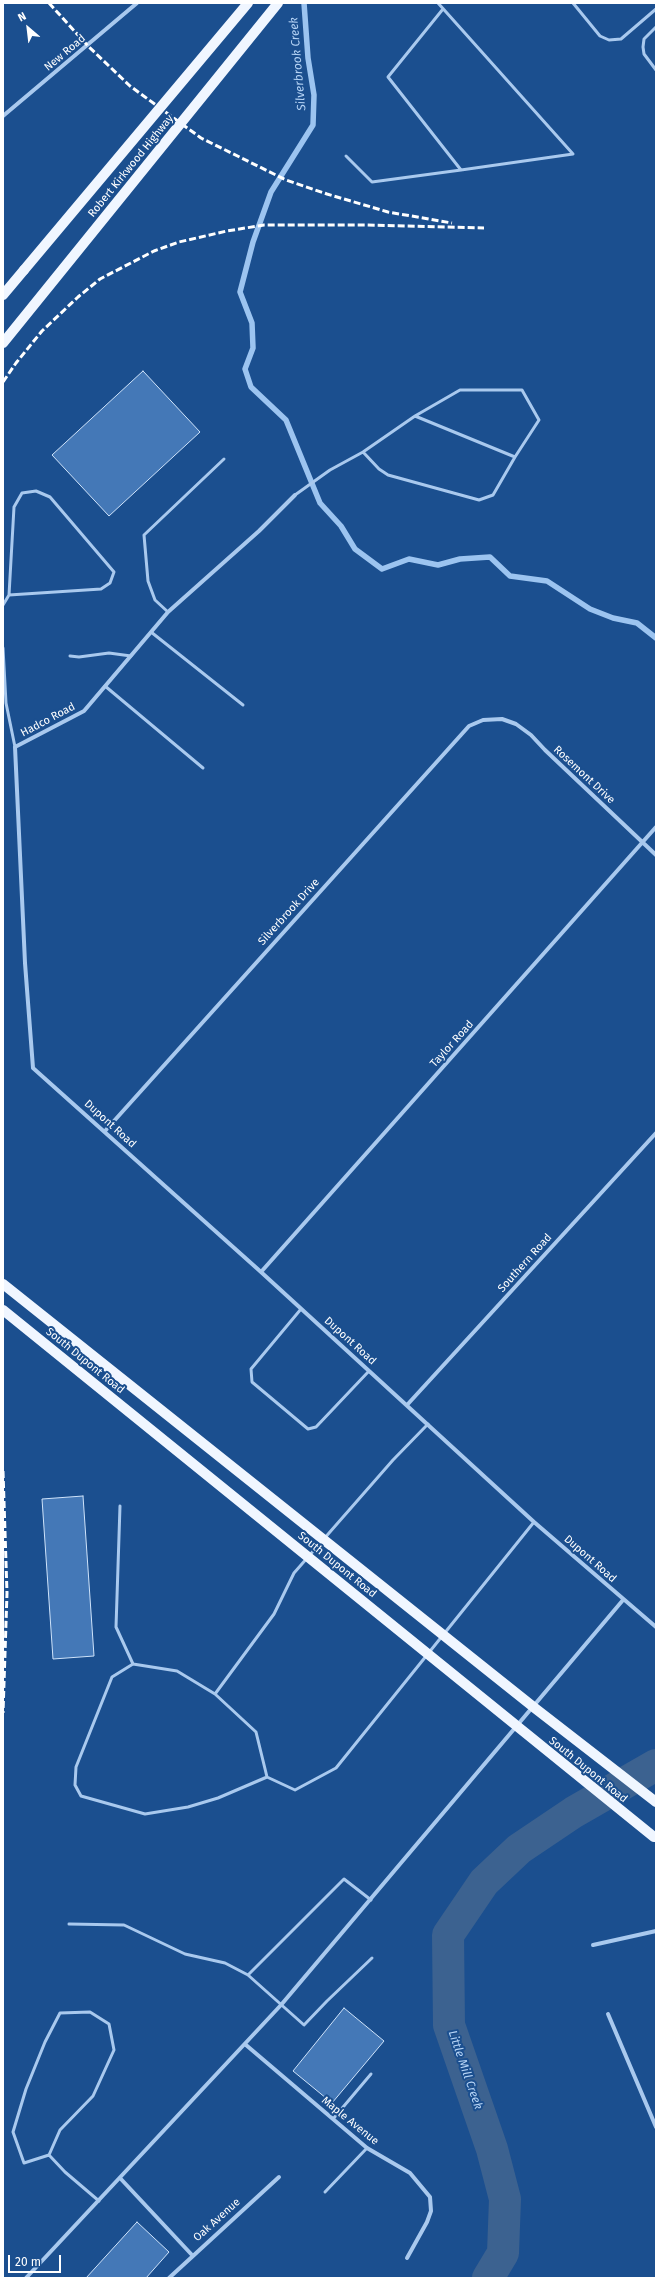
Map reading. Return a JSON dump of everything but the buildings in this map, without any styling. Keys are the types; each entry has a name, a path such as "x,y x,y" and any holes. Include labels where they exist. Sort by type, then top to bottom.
{"main road":[{"name":"Robert Kirkwood Highway","path":"3,294 248,3"},
{"name":"Robert Kirkwood Highway","path":"3,343 278,3"},
{"name":"South Dupont Road","path":"3,1284 529,1704 656,1802"},
{"name":"South Dupont Road","path":"3,1310 655,1838"}],"street":[{"name":"New Road","path":"3,116 137,3"},
{"name":"Hadco Road","path":"33,1068 15,747 84,711 168,612 258,531 295,495"},
{"name":"Rosemont Drive","path":"495,719 502,719 516,724 531,735 656,855"},
{"name":"Silverbrook Drive","path":"105,1131 469,726 483,720 495,719"},
{"name":"Taylor Road","path":"261,1272 656,827"},
{"name":"Dupont Road","path":"33,1068 261,1272 534,1522 622,1600 656,1627"},
{"name":"Southern Road","path":"407,1405 656,1133"},
{"path":"26,2278 246,2045 371,1900 622,1600"},
{"path":"593,1945 656,1931"},
{"path":"608,2014 656,2127"},
{"name":"Maple Avenue","path":"246,2045 367,2148 410,2173 430,2197 431,2211 427,2222 407,2258"},
{"name":"Oak Avenue","path":"169,2278 192,2255 279,2177"},
{"path":"120,2178 192,2255"}],"lane":[{"path":"346,156 372,182 573,154 438,3"},
{"path":"573,3 600,36 609,40 621,39 656,9"},
{"path":"442,9 388,77 462,170"},
{"path":"656,27 644,40 643,47 644,54 656,70"},
{"path":"295,495 330,470 363,452 414,416 460,390 522,390 539,420 493,494 479,500 388,475 379,469 363,452"},
{"path":"414,416 515,457"},
{"path":"168,612 155,600 148,581 144,535 224,459"},
{"path":"3,605 9,595 14,507 22,492 36,491 50,497 114,572 110,583 101,588 9,595"},
{"path":"151,632 243,705"},
{"path":"3,648 6,703 15,747"},
{"path":"70,656 79,657 109,653 131,656"},
{"path":"105,686 203,768"},
{"path":"301,1309 251,1369 252,1382 308,1429 316,1427 369,1370"},
{"path":"215,1694 274,1614 294,1573 393,1460 428,1424"},
{"path":"120,1506 116,1627 132,1664"},
{"path":"267,1777 256,1732 215,1694 177,1671 132,1664 112,1677 76,1767 75,1785 81,1796 145,1814 188,1807 218,1798 267,1777 296,1790 336,1768 534,1522"},
{"path":"248,1975 344,1879 371,1900"},
{"path":"69,1924 124,1925 185,1954 225,1963 248,1975 304,2025 327,2000 372,1958"},
{"path":"90,2012 109,2024 114,2050 93,2096 60,2130 49,2155 24,2163 13,2132 26,2089 60,2014 90,2012"},
{"path":"333,2119 371,2074"},
{"path":"325,2192 367,2148"},
{"path":"49,2155 65,2172 99,2201"}],"waterway":[{"name":"Silverbrook Creek","path":"304,3 308,58 314,95 313,125 271,192 253,242 240,292 252,323 253,348 245,369 251,387 286,420 320,503 341,526 355,549 382,569 409,559 438,565 460,559 490,557 510,576 547,581 590,609 613,618 637,623 656,638"},
{"name":"Little Mill Creek","path":"488,2278 503,2253 505,2199 492,2149 449,2025 448,1935 484,1882 519,1849 574,1812 656,1765"}],"railway":[{"path":"49,3 88,46 130,86 201,138 286,180 327,194 388,212 452,223"},
{"path":"3,382 16,363 42,331 78,297 100,279 154,251 179,242 227,231 264,225 366,225 484,228"},
{"path":"3,1471 7,1593 3,1713"}]}
